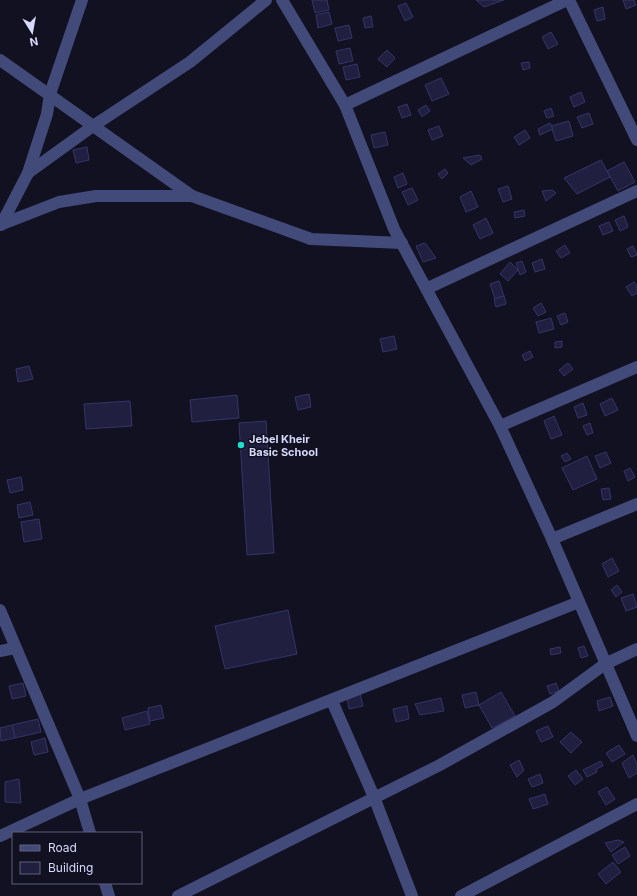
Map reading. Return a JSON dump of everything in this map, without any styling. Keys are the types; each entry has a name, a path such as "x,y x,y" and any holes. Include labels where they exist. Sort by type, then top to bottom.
{"street":[{"path":"1,225 28,173 47,114 50,94 82,0"},
{"path":"28,173 93,126 190,62 266,0"},
{"path":"282,0 345,105 394,229 428,288 500,426 552,539 637,736"},
{"path":"345,105 568,0 637,140"},
{"path":"0,60 192,196 312,239 402,243"},
{"path":"428,288 637,191"},
{"path":"1,225 59,202 96,196 192,196"},
{"path":"500,426 637,367"},
{"path":"552,539 637,504"},
{"path":"0,836 80,799 332,701 579,602"},
{"path":"0,610 80,799 90,832"},
{"path":"0,650 15,648"},
{"path":"178,896 438,766 553,702 605,664 637,649"},
{"path":"332,701 374,797 412,896"},
{"path":"461,896 637,804"},
{"path":"105,884 109,896"}],"building":[{"path":"312,0 327,0 329,10 315,13"},
{"path":"476,0 504,0 484,7"},
{"path":"623,0 634,0 636,5 626,9"},
{"path":"406,3 413,17 405,21 398,6"},
{"path":"603,7 605,19 597,21 594,10"},
{"path":"329,12 332,24 318,28 316,15"},
{"path":"371,16 373,27 365,28 363,18"},
{"path":"349,25 352,38 338,41 335,28"},
{"path":"551,32 558,44 548,49 542,37"},
{"path":"350,48 353,61 339,64 336,51"},
{"path":"387,50 395,58 387,67 378,59"},
{"path":"529,62 530,68 523,70 521,63"},
{"path":"357,64 360,77 346,80 343,67"},
{"path":"441,78 449,94 432,101 425,85"},
{"path":"581,92 585,102 574,107 570,97"},
{"path":"407,104 411,115 402,118 398,107"},
{"path":"426,105 430,111 422,117 418,110"},
{"path":"551,108 554,116 547,118 544,111"},
{"path":"589,113 593,124 582,128 577,117"},
{"path":"569,121 573,136 556,141 551,126"},
{"path":"550,123 553,129 540,135 538,129"},
{"path":"439,126 443,136 432,140 428,130"},
{"path":"525,130 530,138 519,145 514,137"},
{"path":"385,132 388,145 374,148 371,135"},
{"path":"87,147 89,160 76,163 73,150"},
{"path":"480,155 482,159 471,165 463,158"},
{"path":"601,160 610,177 577,194 564,178"},
{"path":"624,162 635,182 618,191 607,171"},
{"path":"445,169 448,173 442,179 438,174"},
{"path":"403,173 407,184 398,188 394,177"},
{"path":"508,186 512,199 503,202 498,189"},
{"path":"412,188 418,200 408,205 402,192"},
{"path":"552,190 556,193 546,201 542,191"},
{"path":"471,191 478,207 466,212 460,197"},
{"path":"524,210 525,216 515,218 514,212"},
{"path":"624,216 628,227 620,231 615,220"},
{"path":"486,218 493,233 480,239 473,225"},
{"path":"609,222 613,231 603,235 599,226"},
{"path":"425,243 436,258 423,262 416,246"},
{"path":"565,245 570,253 561,258 556,251"},
{"path":"633,246 637,255 631,257 627,249"},
{"path":"542,259 545,269 535,272 532,263"},
{"path":"522,261 526,272 520,275 516,263"},
{"path":"510,262 518,270 508,281 500,274"},
{"path":"499,281 504,296 495,299 490,284"},
{"path":"634,282 637,286 637,293 632,296 626,287"},
{"path":"504,296 506,304 496,307 494,299"},
{"path":"541,303 546,312 538,316 533,308"},
{"path":"565,313 568,322 561,325 557,316"},
{"path":"551,318 554,329 539,333 536,322"},
{"path":"394,336 397,349 383,352 380,339"},
{"path":"562,341 562,347 555,348 555,342"},
{"path":"530,351 533,357 525,361 522,355"},
{"path":"568,363 573,369 564,376 559,370"},
{"path":"29,366 33,379 18,382 16,369"},
{"path":"309,394 311,407 298,410 295,397"},
{"path":"237,395 239,418 192,422 190,400"},
{"path":"612,398 618,410 605,416 600,404"},
{"path":"130,401 132,426 86,429 84,404"},
{"path":"583,403 587,415 578,418 574,407"},
{"path":"554,416 562,435 551,439 544,421"},
{"path":"266,421 274,553 247,555 239,423"},
{"path":"590,423 593,433 587,435 583,426"},
{"path":"606,452 611,463 600,468 595,456"},
{"path":"567,453 571,459 565,462 561,456"},
{"path":"587,456 597,479 573,490 562,468"},
{"path":"630,468 635,477 628,481 624,471"},
{"path":"21,477 23,490 10,493 7,480"},
{"path":"609,488 611,499 603,500 601,489"},
{"path":"30,502 33,515 19,518 17,505"},
{"path":"39,519 42,539 24,542 21,522"},
{"path":"612,558 619,571 608,577 602,564"},
{"path":"617,585 622,592 616,597 611,590"},
{"path":"633,594 637,607 626,611 621,598"},
{"path":"288,610 297,654 225,669 215,626"},
{"path":"584,646 588,656 581,658 578,648"},
{"path":"560,647 561,653 551,655 550,649"},
{"path":"23,683 26,696 12,699 9,686"},
{"path":"556,683 559,691 550,694 547,686"},
{"path":"476,692 479,705 465,708 462,695"},
{"path":"501,692 515,716 492,728 479,705"},
{"path":"360,693 363,706 349,709 347,696"},
{"path":"610,697 613,706 599,711 597,701"},
{"path":"441,698 444,711 420,715 415,704"},
{"path":"161,705 164,718 150,721 148,708"},
{"path":"407,706 409,719 396,722 393,709"},
{"path":"147,711 150,724 125,730 122,718"},
{"path":"38,719 41,732 15,738 12,725"},
{"path":"12,725 15,738 1,741 0,728"},
{"path":"548,726 553,737 541,742 536,731"},
{"path":"571,732 582,742 571,753 560,742"},
{"path":"45,738 48,752 34,755 31,742"},
{"path":"619,745 625,754 612,762 606,753"},
{"path":"633,755 637,764 637,773 629,778 622,763"},
{"path":"519,760 524,770 517,777 510,765"},
{"path":"601,761 603,766 596,769 597,772 587,777 583,770"},
{"path":"576,770 583,779 575,785 568,776"},
{"path":"540,774 543,783 532,787 528,779"},
{"path":"19,779 21,803 5,802 5,782"},
{"path":"607,787 615,799 606,805 598,792"},
{"path":"545,794 548,804 533,809 529,799"},
{"path":"618,840 624,842 611,852 605,843"},
{"path":"625,847 630,856 618,864 612,855"},
{"path":"613,862 621,872 606,884 598,874"}],"place":[{"name":"Jebel Kheir Basic School","path":"241,445"}]}
